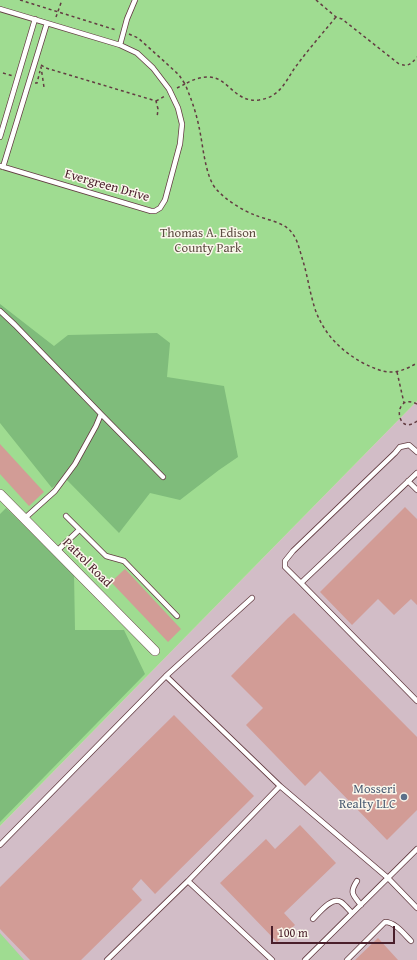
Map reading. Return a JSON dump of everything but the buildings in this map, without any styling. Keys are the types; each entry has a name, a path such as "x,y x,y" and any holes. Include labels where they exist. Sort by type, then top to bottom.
{"street":[{"name":"Patrol Road","path":"0,494 155,651"}],"lane":[{"path":"0,9 120,45 127,19 135,0"},
{"path":"0,137 35,19"},
{"path":"2,167 47,23"},
{"name":"Evergreen Drive","path":"2,167 151,211 155,211 160,208 165,200 180,144 182,124 178,108 169,89 153,68 137,53 120,45"},
{"path":"0,311 16,325 162,477"},
{"path":"25,518 55,491 75,464 101,414"},
{"path":"417,452 409,446 400,447 293,551 285,562 285,567 417,700"},
{"path":"302,583 417,473"},
{"path":"408,482 417,490"},
{"path":"66,516 106,556 124,561 178,616"},
{"path":"56,550 79,530"},
{"path":"0,845 166,676 252,598"},
{"path":"166,676 280,786 388,878 417,908"},
{"path":"107,960 188,881 280,786"},
{"path":"308,959 361,904 416,852"},
{"path":"188,881 272,960"},
{"path":"357,881 352,888 353,894 361,904"},
{"path":"313,919 331,902 336,900 340,901 352,913"},
{"path":"348,960 385,922 389,922 396,926 411,941"}],"path":[{"path":"20,0 116,30"},
{"path":"56,17 62,0"},
{"path":"316,0 336,17 342,19 399,64 405,66 411,64 417,57"},
{"path":"177,88 195,79 210,77 222,82 242,98 248,100 265,99 273,96 284,86 294,69 336,17"},
{"path":"128,34 138,38 166,62 179,75 185,84 199,127 208,172 217,191 247,212 288,228 293,233 304,265 313,304 330,337 348,354 369,366 384,371 392,373 397,372 417,363"},
{"path":"42,65 46,68 156,101 166,95"},
{"path":"37,83 41,67 44,87"},
{"path":"3,73 14,76"},
{"path":"156,101 158,109 157,118"},
{"path":"397,372 404,403 400,410 399,418 406,424 411,424 417,421"},
{"path":"404,403 412,401 417,404"}],"shaded area":[{"path":"417,401 417,960 0,960 0,826"}],"green space":[{"name":"Thomas A. Edison County Park","path":"0,0 417,0 417,401 0,826"},
{"path":"0,304 54,346 68,335 157,333 170,343 167,377 224,386 238,457 180,500 150,493 119,533 64,477 52,488 0,423"},
{"path":"6,508 74,573 75,630 124,630 145,674 0,822 0,514"},
{"path":"0,933 24,960 0,960"}],"place":[{"name":"Mosseri Realty LLC","path":"404,797"}]}
